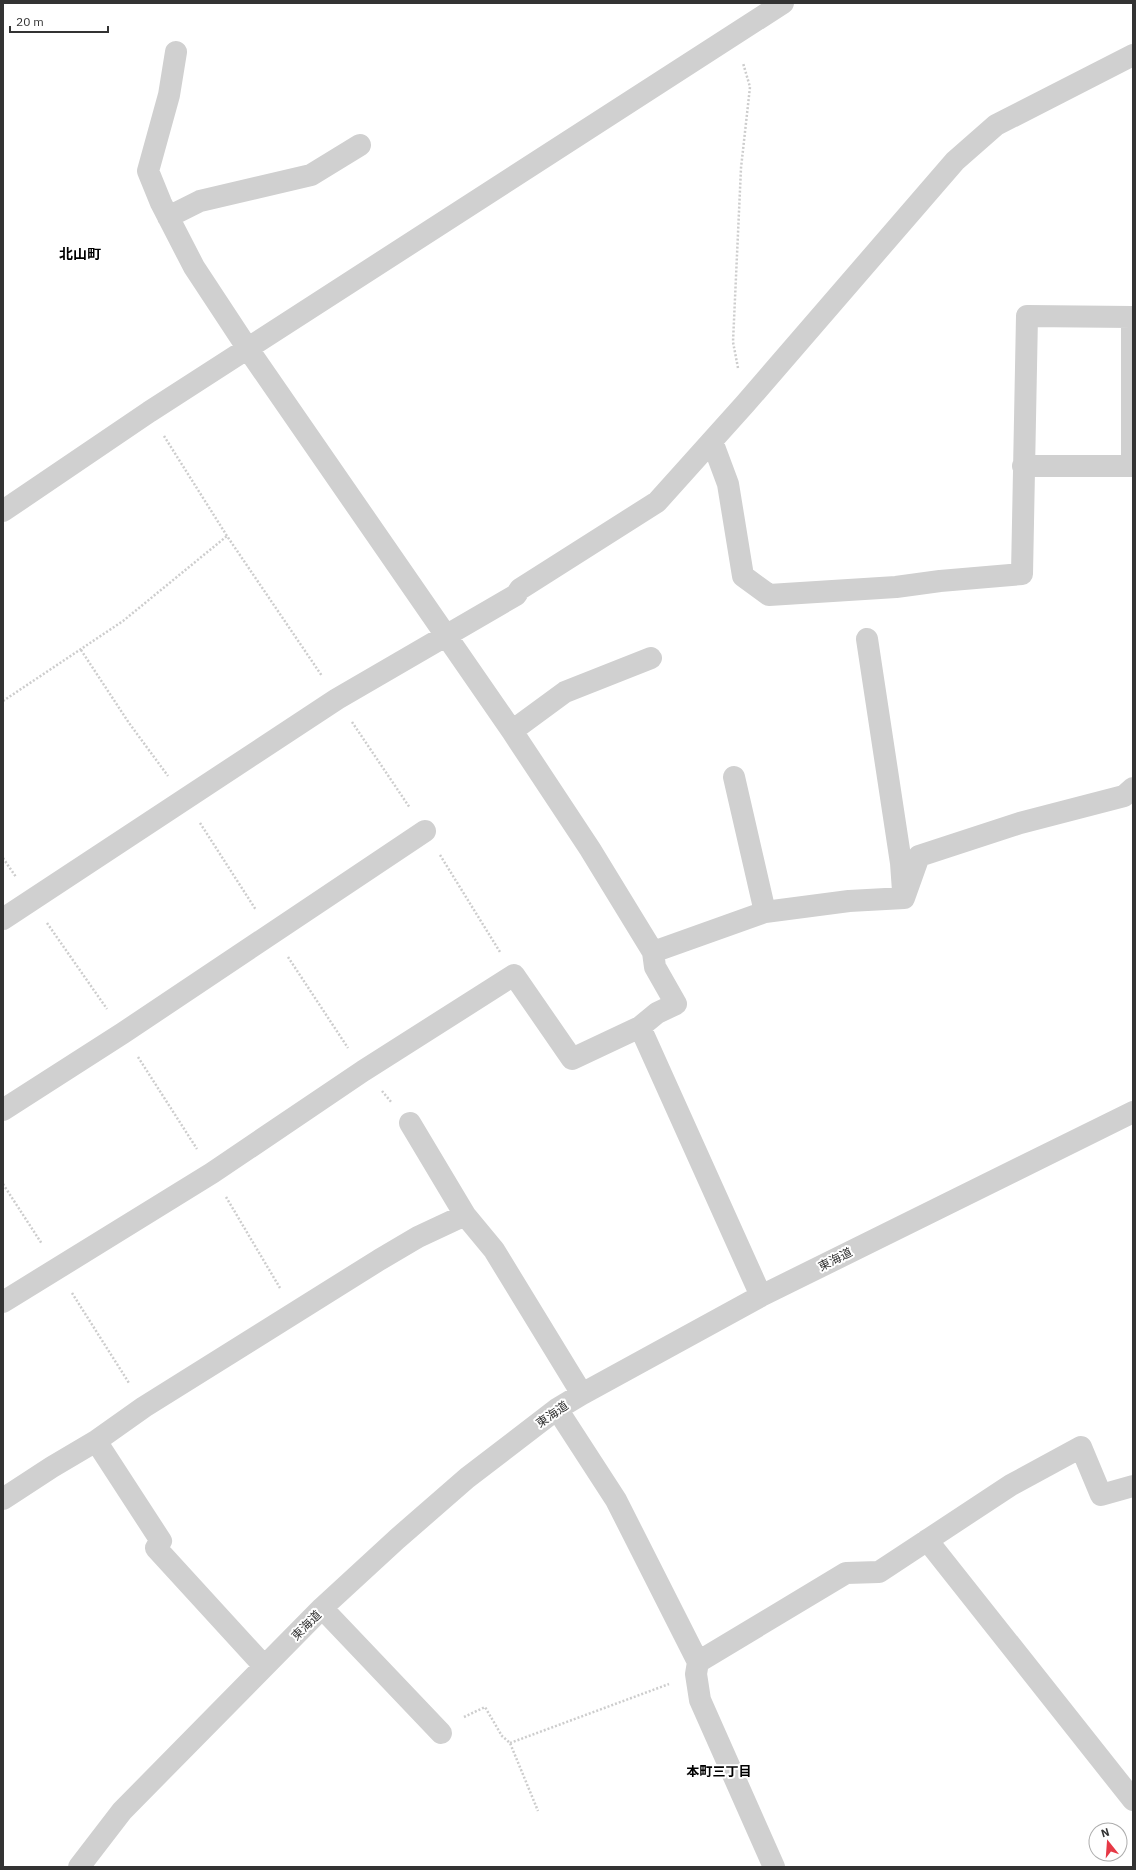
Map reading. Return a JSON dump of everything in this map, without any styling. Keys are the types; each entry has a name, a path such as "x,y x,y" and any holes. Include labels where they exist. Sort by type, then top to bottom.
{"street":[{"path":"3,511 149,412 783,3"},
{"path":"3,1302 212,1173 363,1071 514,975 572,1059 640,1027 657,1013 676,1004 655,967 653,952 590,849 512,731 248,349 194,267 168,217 148,171 169,95 176,52"},
{"path":"3,919 31,899 337,699 516,595 520,589 657,502 745,404 955,161 996,125 1133,56"},
{"path":"168,217 200,201 311,175 360,145"},
{"path":"712,441 728,484 742,576 769,594 896,587 940,581 1022,574 1023,466 1027,316 1132,317 1132,466 1023,466"},
{"path":"867,639 902,863 904,898"},
{"path":"512,731 565,692 651,658"},
{"path":"734,777 765,912"},
{"path":"904,898 919,856 1020,823 1124,796 1133,788"},
{"path":"3,1110 123,1033 425,831"},
{"path":"653,952 765,912 850,901 904,898"},
{"path":"640,1027 762,1296"},
{"name":"東海道","path":"79,1867 122,1811 322,1608 397,1539 467,1478 557,1410 582,1394 762,1296 1133,1112"},
{"path":"410,1123 465,1215 494,1250 582,1394"},
{"path":"3,1499 52,1467 96,1441 144,1407 295,1311 418,1237 465,1215"},
{"path":"557,1410 616,1500 697,1668 700,1700 774,1867"},
{"path":"96,1441 160,1541 156,1548 264,1666"},
{"path":"697,1668 846,1573 879,1572 1011,1485 1081,1447 1101,1495 1133,1486"},
{"path":"927,1540 1020,1660 1133,1800"},
{"path":"322,1608 441,1733"}],"path":[{"path":"735,33 750,87 741,168 733,342 745,404"},
{"path":"149,412 228,536 337,699"},
{"path":"3,701 123,621 228,536"},
{"path":"81,650 129,723 185,798 222,861 363,1071 410,1123"},
{"path":"31,899 123,1033 212,1173 295,1311"},
{"path":"3,1184 144,1407"},
{"path":"510,1743 697,1668"},
{"path":"441,1733 451,1723 485,1707 502,1736 510,1743 538,1811"}],"district":[{"name":"北山町","path":"80,254"},
{"name":"本町三丁目","path":"719,1771"}]}
